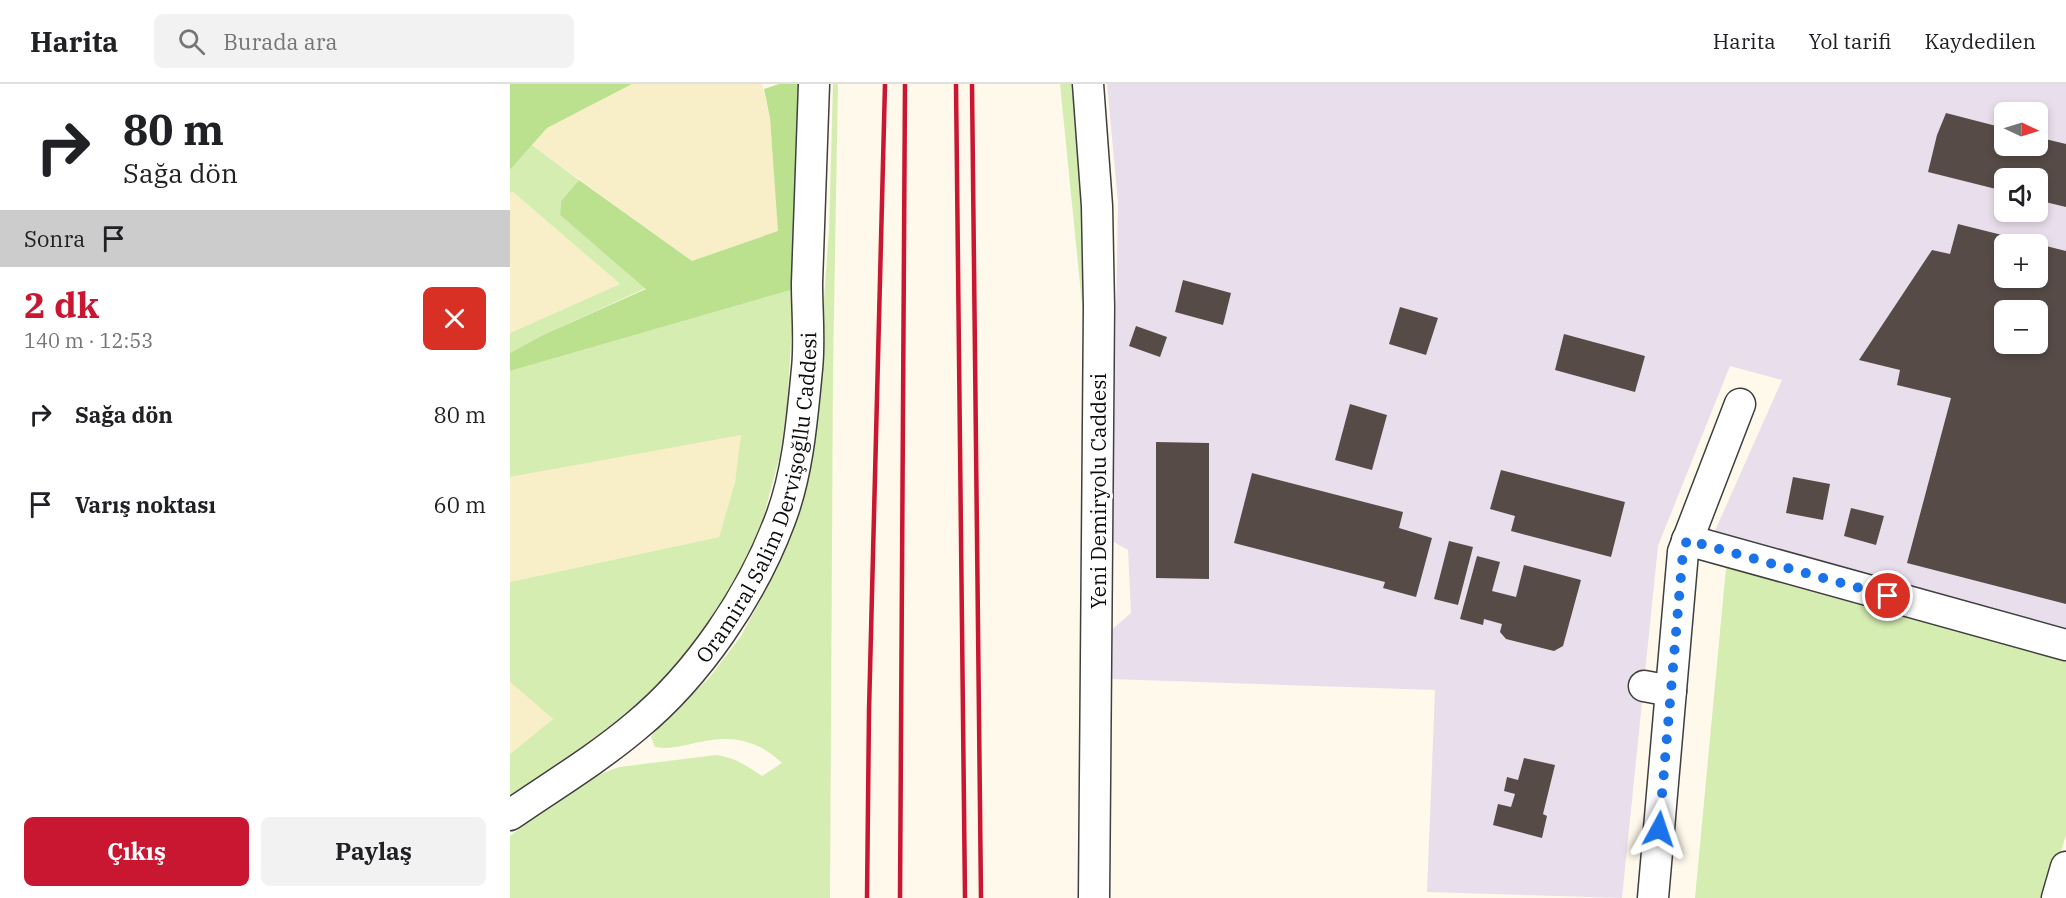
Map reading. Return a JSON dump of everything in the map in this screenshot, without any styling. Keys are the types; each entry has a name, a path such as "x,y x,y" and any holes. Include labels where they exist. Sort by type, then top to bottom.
{"street":[{"name":"Oramiral Salim Dervişoğllu Caddesi","path":"510,815 600,754 637,726 664,700 708,651 738,607 762,563 780,520 799,442 807,366 807,286 814,84"},
{"name":"Yeni Demiryolu Caddesi","path":"1088,84 1097,207 1099,307 1094,898"},
{"path":"1653,898 1657,688 1683,552 1740,404"},
{"path":"1687,540 2066,645"},
{"path":"2057,898 2066,867"}],"shaded area":[{"path":"632,84 762,84 770,118 779,231 692,261 532,145 547,128"},
{"path":"1107,84 2066,84 2066,655 1706,551 1782,380 1730,366 1658,546 1622,898 1427,892 1435,690 1110,679 1110,631 1131,613 1128,550 1112,541 1118,203"},
{"path":"513,192 620,284 510,333 510,193"},
{"path":"742,434 735,482 719,537 510,582 510,477"},
{"path":"510,682 553,719 510,754"}],"green space":[{"path":"510,84 632,84 547,128 510,170"},
{"path":"779,84 803,84 796,263 791,290 510,371 510,353 543,335 646,289 560,215 561,201 579,180 692,261 778,231 770,118 764,89"},
{"path":"833,84 838,84 833,370 830,898 510,898 510,836 589,780 619,767 716,755 746,765 762,776 782,763 764,749 744,741 723,739 661,748 655,747 651,737 659,726 709,678 741,636 770,582 792,528 816,413 829,229"},
{"path":"1060,84 1074,84 1082,171 1083,314"},
{"path":"532,145 579,180 561,201 560,215 646,288 543,335 510,353 510,333 620,284 513,192 510,193 510,170"},
{"path":"796,263 787,407 780,455 760,530 738,575 696,643 665,681 629,715 510,798 510,754 553,719 510,682 510,582 719,537 735,482 741,435 510,477 510,371 791,290"},
{"path":"1727,557 2066,655 2066,835 2047,898 1695,898"}],"building":[{"path":"1946,113 1994,125 1994,156 2048,156 2048,140 2066,144 2066,207 2048,203 2048,168 1994,168 1994,188 1928,172 1937,135"},
{"path":"1958,224 1998,234 1994,234 1994,288 2048,288 2048,246 2066,251 2066,604 1907,563 1951,398 1897,385 1900,370 1859,360 1932,250 1950,254"},
{"path":"1183,280 1231,293 1223,325 1175,312"},
{"path":"1400,307 1438,318 1426,355 1389,344"},
{"path":"1136,326 1167,337 1160,357 1129,346"},
{"path":"1564,334 1645,356 1635,392 1555,370"},
{"path":"1350,404 1387,415 1372,470 1335,460"},
{"path":"1156,442 1209,443 1209,579 1156,578"},
{"path":"1501,470 1625,502 1611,557 1511,531 1515,516 1490,509"},
{"path":"1252,473 1403,512 1399,528 1432,538 1416,597 1383,588 1385,582 1234,543"},
{"path":"1793,477 1830,484 1823,520 1786,513"},
{"path":"1851,508 1884,516 1876,545 1844,536"},
{"path":"1449,541 1473,547 1458,605 1434,599"},
{"path":"1477,556 1500,562 1492,591 1516,597 1524,565 1581,580 1563,646 1554,651 1506,639 1500,632 1502,624 1484,619 1483,625 1460,619"},
{"path":"1524,758 1555,765 1543,814 1547,816 1542,838 1493,825 1498,804 1511,807 1515,794 1504,791 1507,777 1518,780"}],"railway":[{"path":"867,898 869,711 885,84"},
{"path":"900,898 905,84"},
{"path":"956,84 965,898"},
{"path":"972,84 981,898"}],"route":[{"path":"1659,829 1683,552 1687,540 1888,596"}]}
